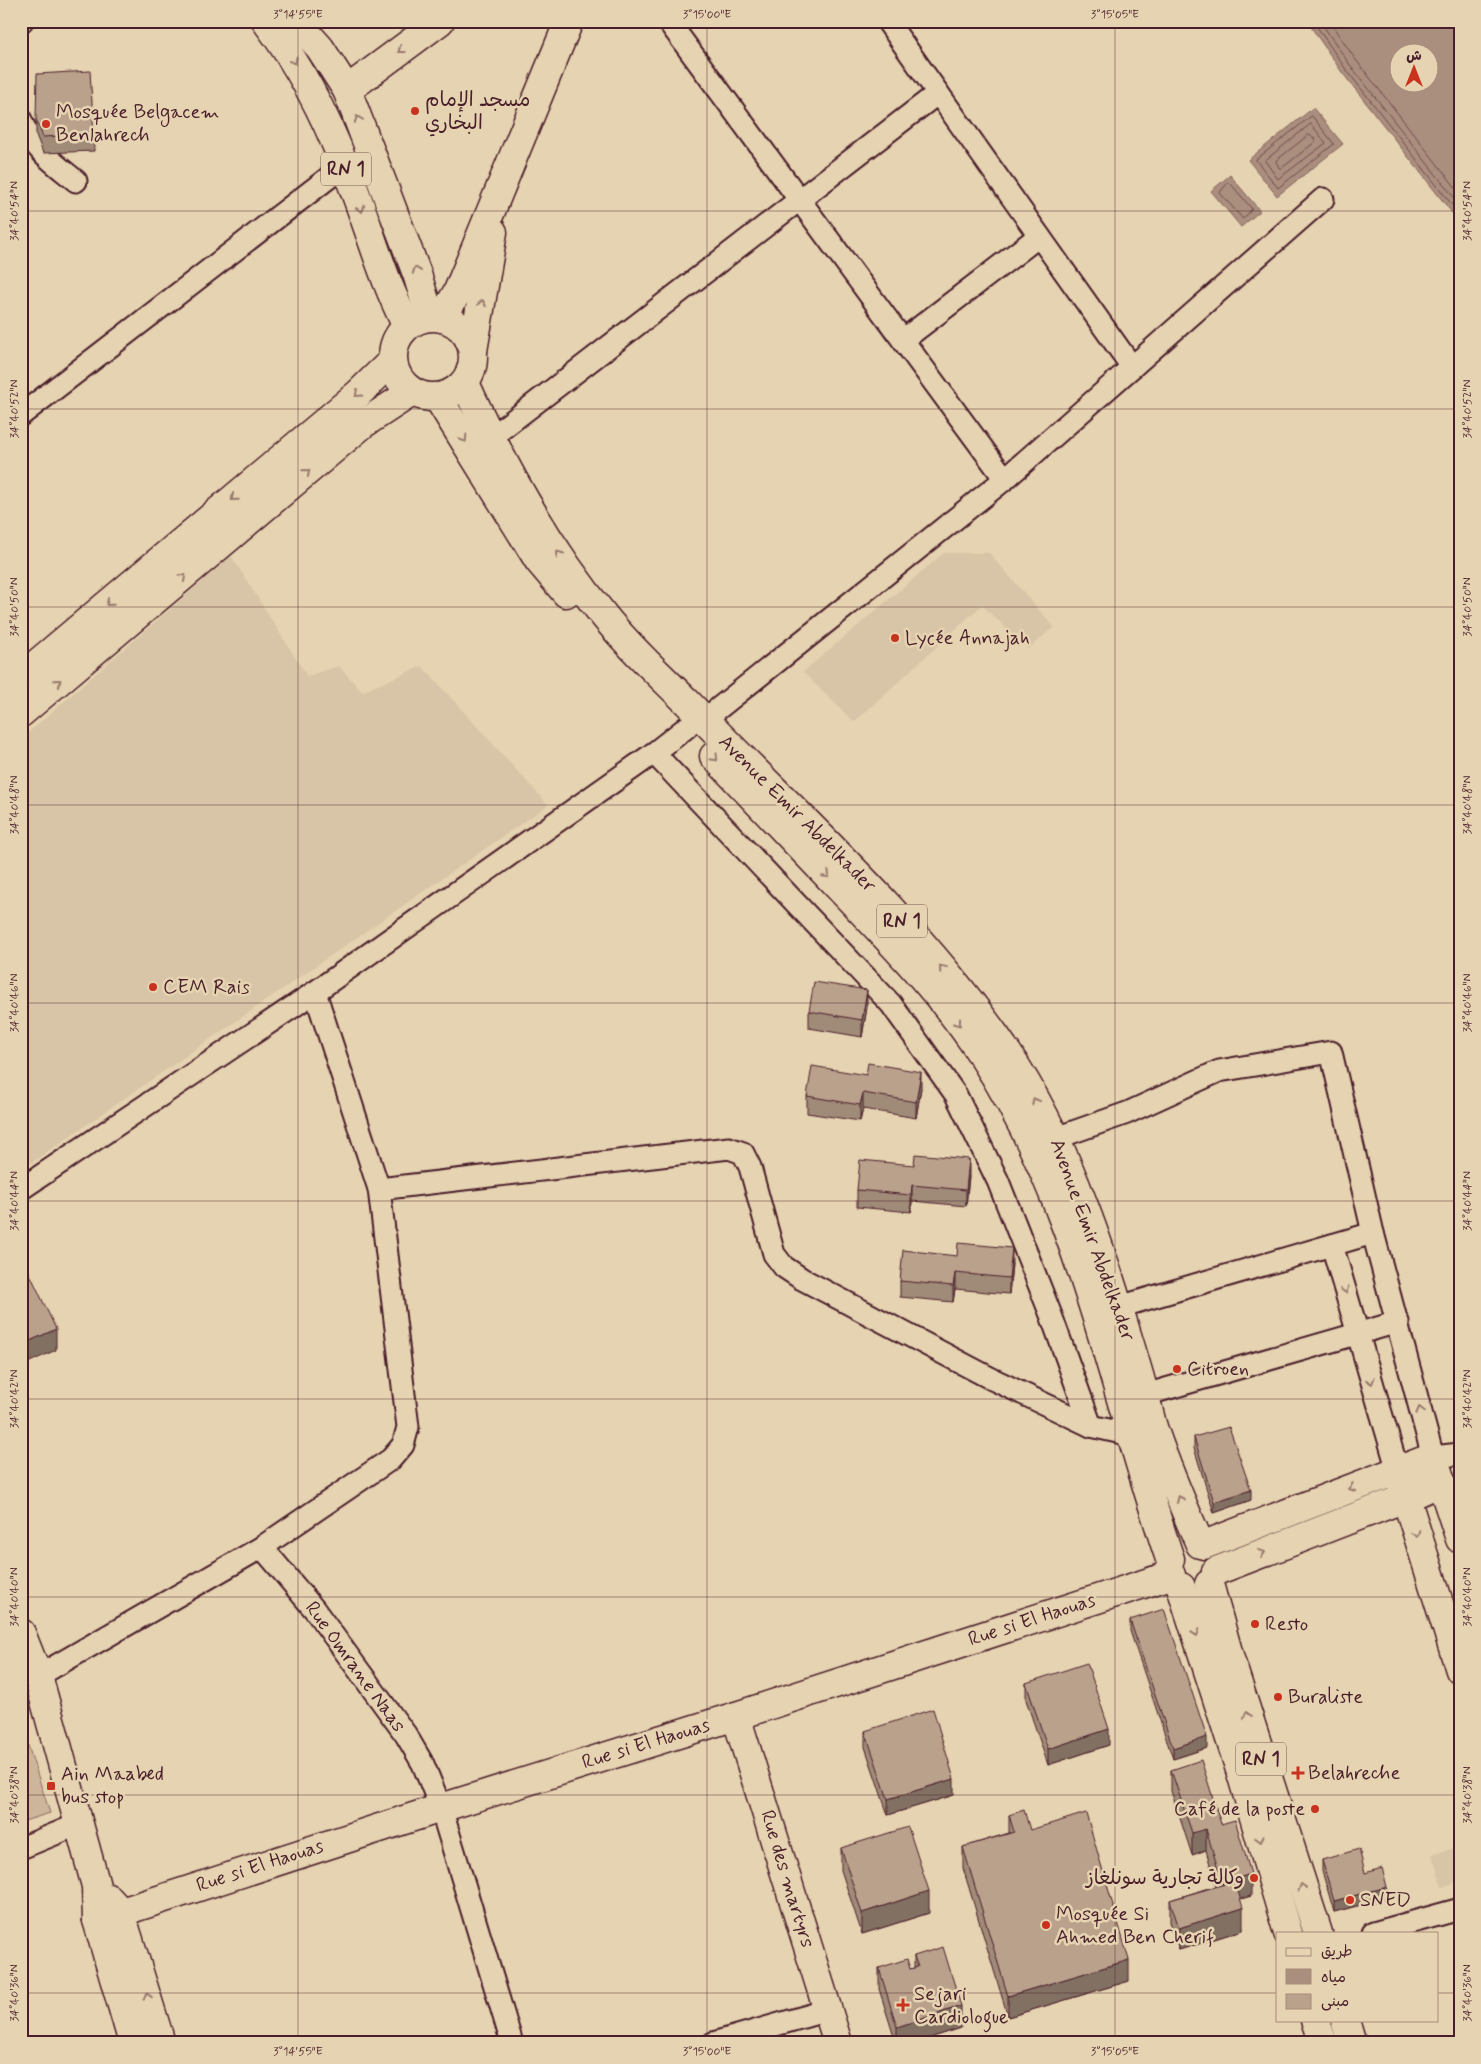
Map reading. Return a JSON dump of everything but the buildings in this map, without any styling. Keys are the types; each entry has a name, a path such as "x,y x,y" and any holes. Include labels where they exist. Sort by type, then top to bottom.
{"main road":[{"name":"RN 1","path":"266,21 290,53 317,101 345,165 392,298 426,320"},
{"path":"347,90 440,21"},
{"path":"425,395 402,383 396,372 393,360 394,347 399,336 426,320 458,291 569,21"},
{"name":"RN 1","path":"304,24 347,90 417,274 426,320"},
{"path":"21,713 363,424 425,395 457,390 465,383 474,363 474,351 498,196"},
{"path":"426,320 454,322 470,340 474,351"},
{"path":"21,677 358,394 393,360"},
{"name":"Avenue Emir Abdelkader","path":"465,383 490,438 543,534 606,619 695,723 943,1001 982,1055 1034,1147 1142,1433 1175,1488 1202,1545"},
{"name":"Avenue Emir Abdelkader","path":"425,395 539,561 613,648 829,844 906,926 965,994 1004,1048 1056,1138 1086,1212 1119,1307 1145,1395 1142,1433 1148,1493 1238,1764 1288,1932"},
{"path":"1437,1469 1405,1498 1213,1577 1196,1590 1174,1574 1179,1547 1185,1544 1202,1545 1398,1471 1437,1469"},
{"path":"1437,1469 1460,1539"},
{"path":"1398,1471 1460,1670"},
{"path":"1202,1545 1214,1556 1213,1577"},
{"name":"Rue si El Haouas","path":"109,1916 1174,1574"},
{"name":"RN 1","path":"1213,1577 1230,1659 1318,1932"},
{"path":"21,1632 38,1676 96,1886 161,2043"},
{"name":"Rue des martyrs","path":"736,1716 838,2043"},
{"path":"109,1916 133,2043"},
{"path":"1316,2022 1322,2043"},
{"path":"1346,2022 1352,2043"}],"street":[{"path":"668,21 1005,480"},
{"path":"886,21 1132,367"},
{"path":"490,438 938,93"},
{"path":"21,120 39,149 76,181"},
{"path":"21,415 345,165"},
{"path":"21,1189 316,992 695,723 1005,480 1322,199"},
{"path":"902,340 1039,236"},
{"path":"654,753 891,1004 956,1095 998,1181 1051,1315 1091,1426"},
{"path":"38,1676 262,1547 391,1460 404,1444 408,1427 379,1189 316,992"},
{"path":"1056,1138 1127,1113 1219,1071 1331,1052 1373,1233 1437,1469"},
{"path":"379,1189 729,1148 743,1153 750,1167 774,1254 784,1267 802,1279 990,1378 1091,1426 1142,1433"},
{"path":"1119,1307 1373,1233"},
{"path":"1332,1245 1398,1471"},
{"path":"1145,1395 1398,1322"},
{"path":"1437,1469 1460,1454"},
{"path":"1437,1469 1460,1458"},
{"name":"Rue Omrane Naas","path":"262,1547 314,1609 406,1735 424,1764 441,1808 512,2043"},
{"path":"21,1848 79,1824"},
{"path":"1377,1932 1460,1909"},
{"path":"713,2043 828,2010"}],"shaded area":[{"name":"Lycée Annajah","path":"944,553 989,553 1054,627 1028,649 982,605 854,722 803,672"},
{"name":"CEM Rais","path":"231,556 307,676 339,666 362,692 422,666 548,805 21,1170 21,739"},
{"path":"21,1724 50,1813 21,1822"},
{"path":"1460,1847 1460,1881 1442,1887 1432,1854"}],"water":[{"path":"1307,21 1460,21 1460,223 1341,71"},
{"path":"1313,108 1343,144 1277,196 1248,160"},
{"path":"1230,175 1260,211 1241,227 1211,191"}],"place":[{"name":"مسجد الإمام البخاري","path":"415,111"},
{"name":"Mosquée Belgacem Benlahrech","path":"46,124"},
{"name":"Lycée Annajah","path":"895,638"},
{"name":"CEM Rais","path":"153,987"},
{"name":"Citroen","path":"1177,1369"},
{"name":"Resto","path":"1255,1624"},
{"name":"Buraliste","path":"1278,1697"},
{"name":"Belahreche","path":"1298,1773"},
{"name":"Ain Maabed bus stop","path":"51,1786"},
{"name":"Café de la poste","path":"1315,1809"},
{"name":"وكالة تجارية سونلغاز","path":"1254,1878"},
{"name":"SNED","path":"1350,1900"},
{"name":"Mosquée Si Ahmed Ben Cherif","path":"1046,1925"},
{"name":"Sejari Cardiologue","path":"903,2005"}]}
